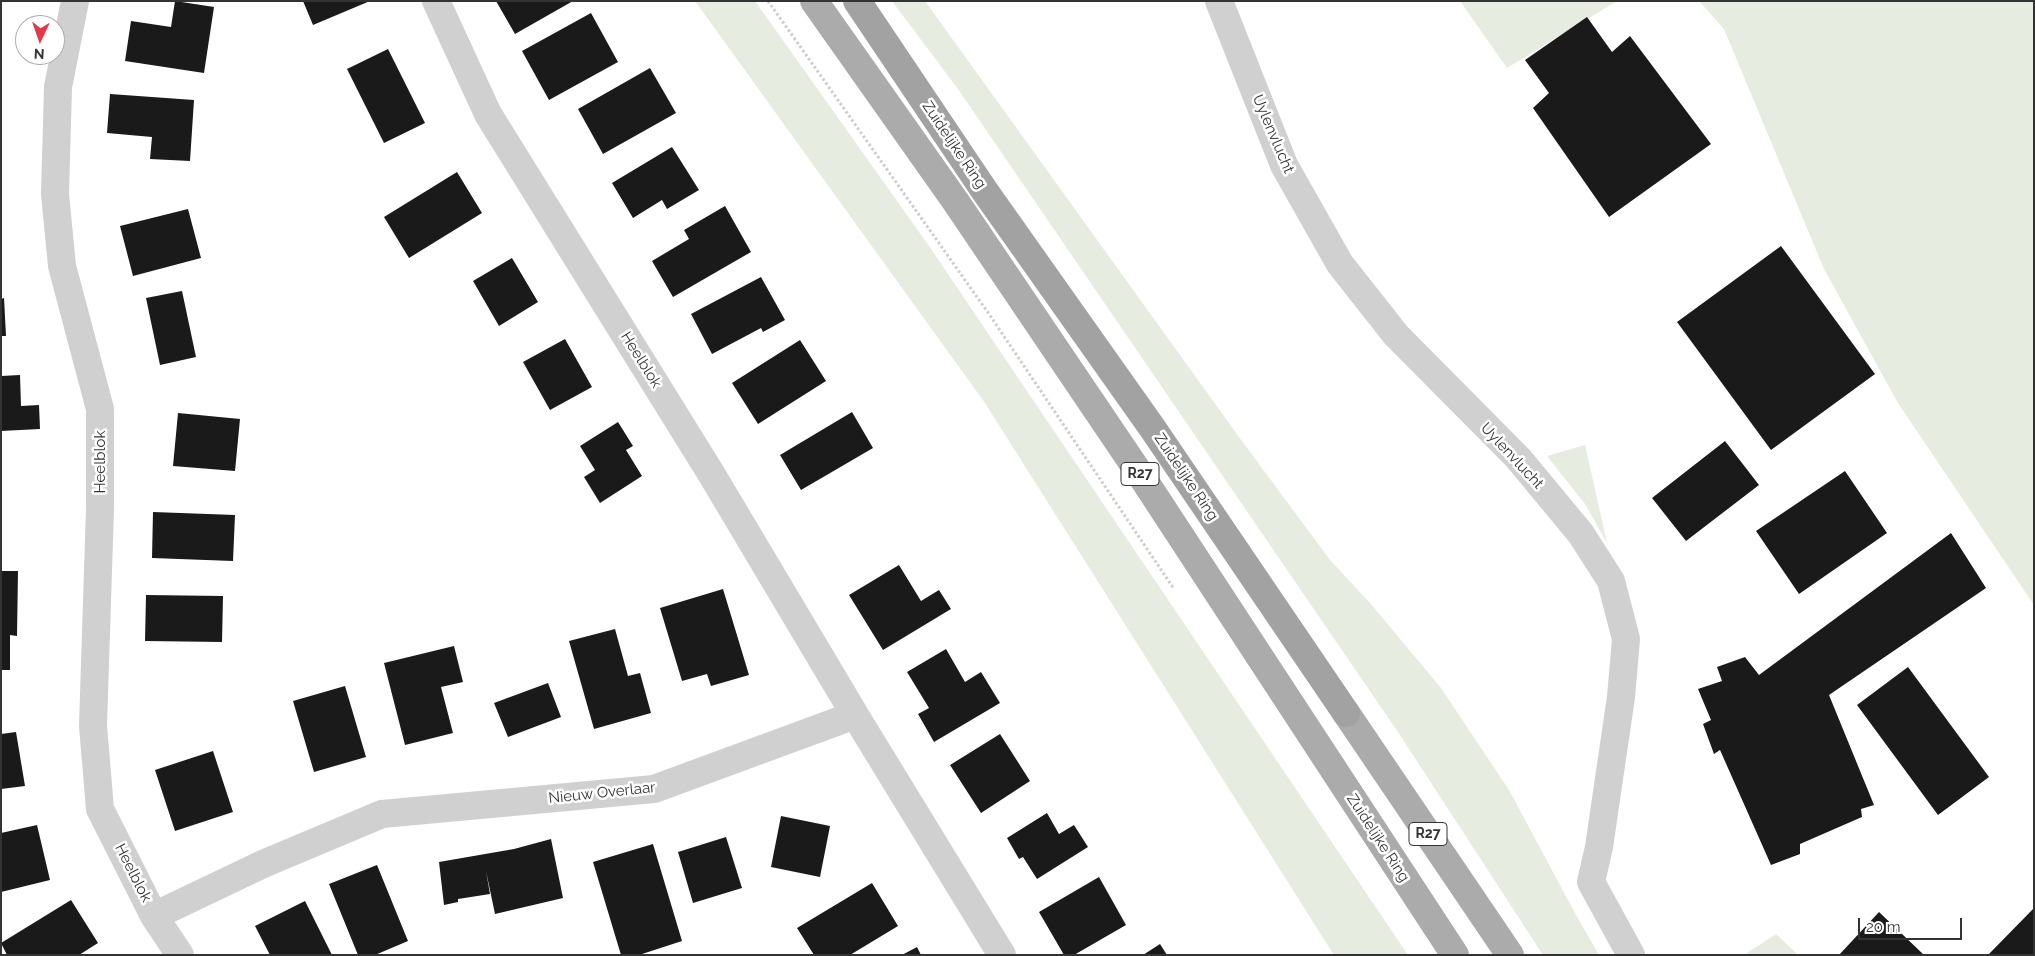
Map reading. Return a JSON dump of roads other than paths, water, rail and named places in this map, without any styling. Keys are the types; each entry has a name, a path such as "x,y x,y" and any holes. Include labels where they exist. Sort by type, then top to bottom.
{"highway":[{"name":"Zuidelijke Ring","path":"857,1 984,190 1153,429 1346,713"}],"main road":[{"name":"Zuidelijke Ring","path":"814,1 956,202 1133,464 1455,955"},
{"name":"Zuidelijke Ring","path":"1346,713 1510,955"}],"street":[{"name":"Heelblok","path":"75,1 58,87 55,194 62,266 100,409 100,508 93,726 100,809 154,916"},
{"name":"Heelblok","path":"436,1 488,114 712,475 855,715"},
{"name":"Uylenvlucht","path":"1219,1 1284,165 1340,264 1396,335 1518,458 1581,534 1611,581 1626,639 1621,697 1599,847 1591,882 1630,955"},
{"name":"Nieuw Overlaar","path":"154,916 263,864 382,814 654,789 855,715"},
{"path":"855,715 1002,955"},
{"path":"154,916 180,955"}]}
